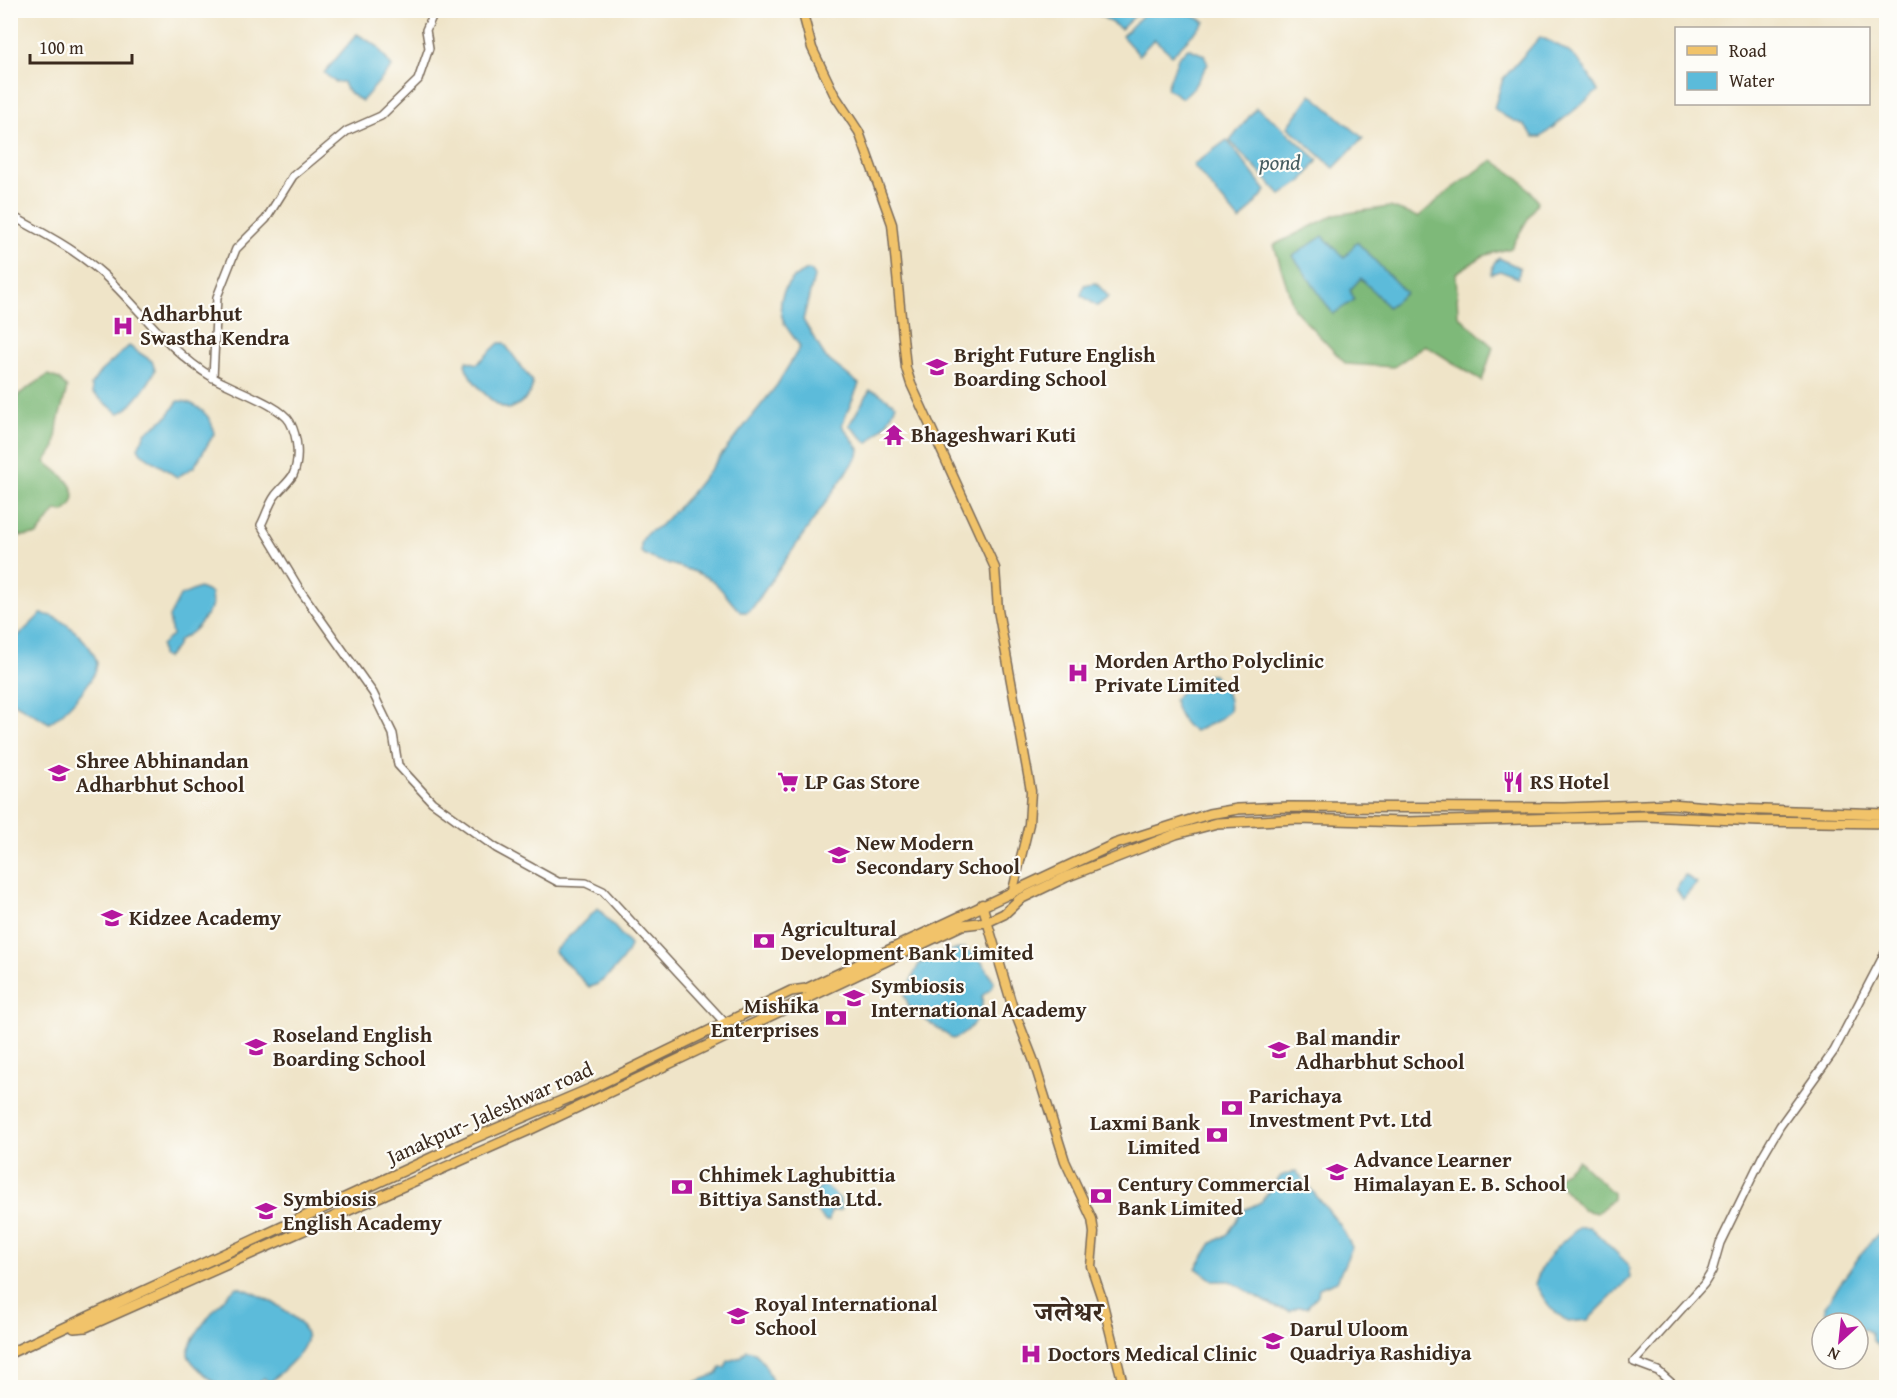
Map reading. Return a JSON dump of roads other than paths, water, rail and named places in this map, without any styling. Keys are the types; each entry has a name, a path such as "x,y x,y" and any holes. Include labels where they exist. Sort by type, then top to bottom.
{"highway":[{"name":"Janakpur- Jaleshwar road","path":"10,1353 69,1328 472,1139 592,1088 790,991 806,989 982,904 1012,894 1115,844 1198,817 1238,809 1288,807 1564,808 1671,804 1733,809 1887,814"},
{"path":"69,1328 86,1327 527,1131 962,926 987,922 1004,914 1020,899 1066,877 1176,834 1217,823 1298,819 1407,822 1646,816 1758,822 1887,823"}],"main road":[{"path":"802,10 812,48 834,93 859,132 892,224 906,368 911,384 995,568 998,610 1031,791 1029,824 1012,894"},
{"path":"982,904 1012,1005 1033,1059 1065,1161 1092,1219 1094,1233 1091,1266 1124,1388"}],"street":[{"path":"213,378 217,297 236,249 266,219 293,176 347,131 381,116 418,81 429,48 426,30 435,10"},
{"path":"10,215 76,253 101,272 130,300 164,340 213,378 271,407 290,422 297,447 297,463 292,476 274,497 261,525 295,584 373,693 393,734 398,765 432,802 496,848 558,882 586,883 603,891 726,1024"},
{"path":"1677,1388 1658,1371 1634,1362 1685,1306 1712,1271 1720,1243 1763,1155 1780,1126 1834,1051 1887,951"}],"water":[{"path":"1140,10 1121,29 1093,11"},
{"path":"1147,11 1185,11 1205,22 1172,55 1154,39 1139,55 1122,36"},
{"path":"357,34 377,46 392,67 362,101 348,91 343,82 335,82 324,73"},
{"path":"1540,37 1575,57 1587,71 1598,91 1541,137 1534,137 1524,125 1504,116 1494,108 1503,79"},
{"path":"1188,48 1204,55 1208,64 1193,88 1182,98 1167,88 1178,58"},
{"path":"1311,94 1363,138 1334,168 1288,127"},
{"name":"pond","path":"1256,108 1276,122 1318,160 1302,181 1281,195 1230,141"},
{"name":"pond","path":"1227,140 1266,191 1240,221 1193,165"},
{"path":"1323,236 1344,258 1357,242 1406,293 1388,307 1361,278 1350,290 1354,300 1333,314 1293,256"},
{"path":"1499,258 1520,268 1518,278 1500,271 1491,274 1494,263"},
{"path":"808,270 812,271 814,277 803,320 826,358 859,384 842,425 859,449 858,456 753,607 747,612 741,612 711,580 703,575 648,556 641,552 641,542 647,533 660,526 688,497 777,385 800,347 784,323 782,298 793,278"},
{"path":"1096,283 1109,297 1097,306 1081,295 1084,285"},
{"path":"499,343 504,343 532,381 529,395 509,409 496,403 482,391 471,377 465,364 467,361 477,364"},
{"path":"129,346 152,361 155,370 133,402 118,413 93,393 91,385 100,372"},
{"path":"870,390 896,405 887,423 868,443 849,425"},
{"path":"178,401 191,404 202,411 210,421 214,434 194,467 177,477 141,453 138,448 146,432 167,417"},
{"path":"199,588 211,593 212,606 202,622 179,640 175,649 166,658 162,656 161,645 172,635 169,617 180,596"},
{"path":"41,614 58,619 75,631 89,647 97,663 85,688 63,712 49,723 11,701 11,643"},
{"path":"1207,675 1214,675 1226,692 1230,705 1229,711 1217,721 1195,731 1184,722 1178,713 1174,699 1183,689"},
{"path":"1685,875 1697,883 1683,899 1676,888"},
{"path":"598,908 630,945 614,970 601,982 589,987 554,951"},
{"path":"965,948 982,962 994,981 992,988 982,996 981,1009 970,1028 953,1039 910,1009 904,994 919,964 944,952"},
{"path":"1296,1171 1340,1225 1352,1247 1337,1281 1319,1288 1318,1295 1307,1307 1297,1307 1290,1311 1275,1307 1230,1281 1214,1281 1196,1268 1212,1243 1228,1234 1242,1211 1261,1202 1281,1176"},
{"path":"823,1184 840,1199 841,1210 831,1211 829,1221 825,1221 808,1202"},
{"path":"1580,1227 1590,1227 1628,1264 1630,1278 1588,1320 1568,1322 1549,1307 1535,1284 1543,1266 1553,1252"},
{"path":"1880,1233 1886,1236 1886,1354 1872,1340 1870,1311 1826,1311 1825,1306 1875,1236"},
{"path":"237,1287 268,1300 292,1315 305,1333 306,1341 300,1353 270,1383 264,1378 258,1384 262,1387 224,1388 203,1373 192,1362 188,1353 201,1327"},
{"path":"747,1350 752,1351 761,1359 774,1387 692,1387 695,1382 717,1374 721,1368 725,1368 728,1361 741,1357"}],"place":[{"name":"Adharbhut Swastha Kendra","path":"123,326"},
{"name":"Bright Future English Boarding School","path":"937,367"},
{"name":"Bhageshwari Kuti","path":"894,435"},
{"name":"Morden Artho Polyclinic Private Limited","path":"1078,673"},
{"name":"Shree Abhinandan Adharbhut School","path":"59,773"},
{"name":"LP Gas Store","path":"788,782"},
{"name":"RS Hotel","path":"1513,782"},
{"name":"New Modern Secondary School","path":"839,855"},
{"name":"Kidzee Academy","path":"112,918"},
{"name":"Agricultural Development Bank Limited","path":"764,941"},
{"name":"Symbiosis International Academy","path":"854,998"},
{"name":"Mishika Enterprises","path":"836,1018"},
{"name":"Roseland English Boarding School","path":"256,1047"},
{"name":"Bal mandir Adharbhut School","path":"1279,1050"},
{"name":"Parichaya Investment Pvt. Ltd","path":"1232,1108"},
{"name":"Laxmi Bank Limited","path":"1217,1135"},
{"name":"Advance Learner Himalayan E. B. School","path":"1337,1172"},
{"name":"Chhimek Laghubittia Bittiya Sanstha Ltd.","path":"682,1187"},
{"name":"Century Commercial Bank Limited","path":"1101,1196"},
{"name":"Symbiosis English Academy","path":"266,1211"},
{"name":"Royal International School","path":"738,1316"},
{"name":"Darul Uloom Quadriya Rashidiya","path":"1273,1341"},
{"name":"Doctors Medical Clinic","path":"1031,1354"}],"district":[{"name":"जलेश्वर","path":"1069,1312"}]}
